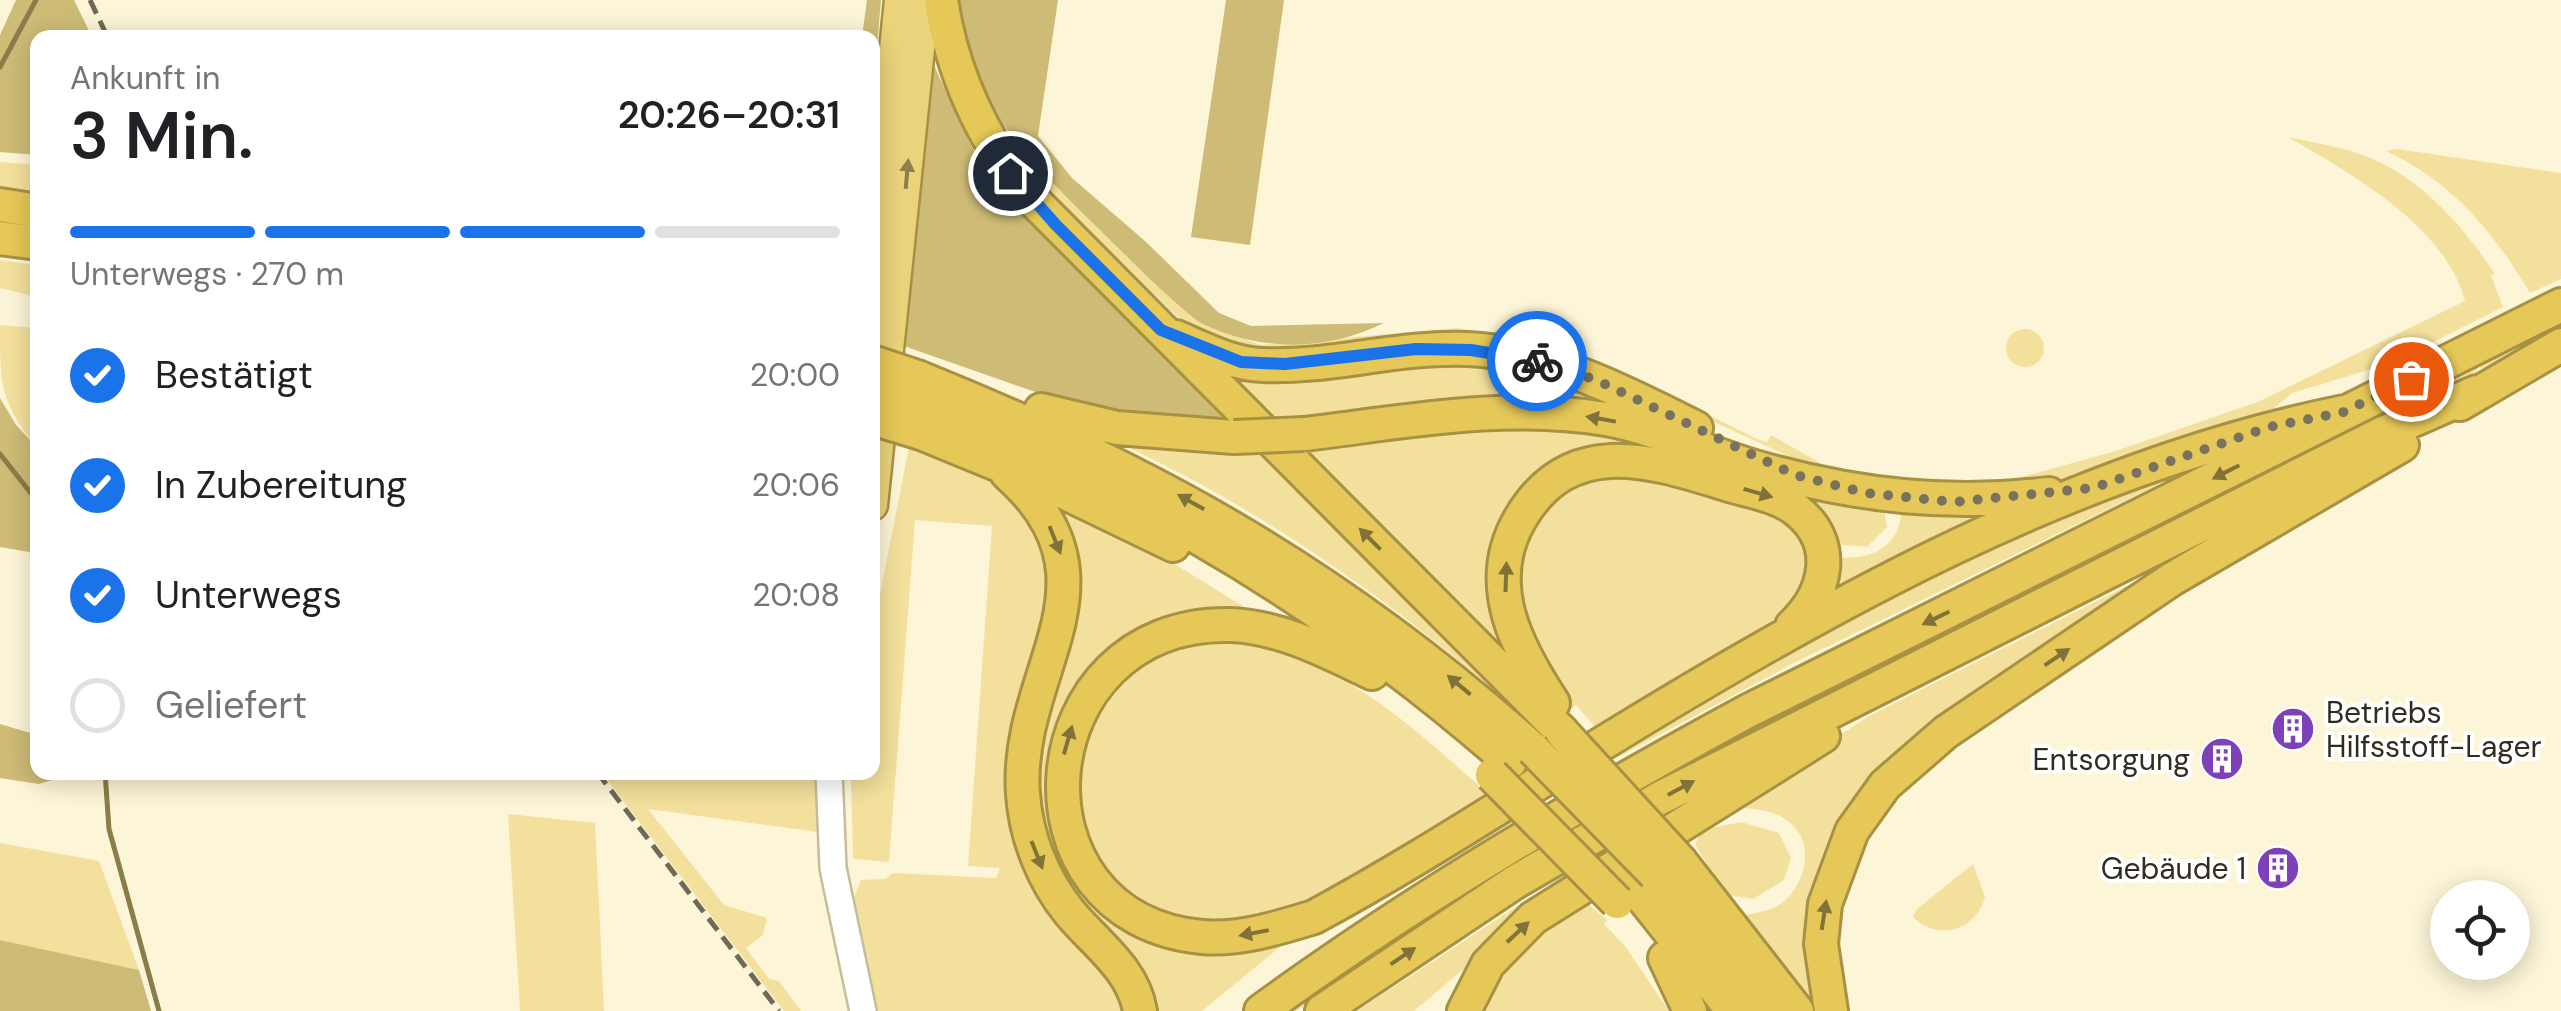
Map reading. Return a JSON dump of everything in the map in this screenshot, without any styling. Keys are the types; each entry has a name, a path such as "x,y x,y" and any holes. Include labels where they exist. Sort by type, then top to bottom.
{"highway":[{"path":"880,201 900,0"},
{"path":"880,428 924,0"},
{"path":"941,0 955,65 970,106 996,152 1027,194 1565,730 1596,767 1646,881 1665,958 1690,1011"},
{"path":"0,205 30,210"},
{"path":"0,238 30,243"},
{"path":"1262,1011 1389,922 1515,841 1748,711 2561,306"},
{"path":"1161,330 1220,356 1261,365 1416,349 1471,350 1519,357 1596,380 1795,475"},
{"path":"1832,1011 1821,944 1825,904 1852,831 1885,785 1946,732 2172,578 2402,445 2478,392 2561,345"},
{"path":"880,369 920,406 996,464 1029,495 1047,520 1065,574 1059,632 1026,743 1022,793 1028,826 1053,888 1128,978 1140,1011"},
{"path":"1322,1011 1515,882 1660,798 2379,435 2478,392"},
{"path":"880,393 1072,468 1226,551 1372,648 1512,762 1797,1011"},
{"path":"880,416 920,406 1118,428 1234,436 1304,434 1477,414 1576,415 1640,426 1765,470 1866,493 1940,501 2093,488"},
{"path":"1372,673 1290,638 1229,625 1165,636 1129,654 1085,700 1063,758 1066,820 1090,874 1131,913 1167,930 1204,937 1252,934 1314,916 1774,642 1928,560 2093,488 2269,427 2344,412"},
{"path":"1464,1011 1488,964 1533,918 1802,748 2402,445"},
{"path":"1565,730 1514,637 1506,604 1505,568 1511,537 1524,512 1556,480 1583,466 1614,459 1660,463 1776,498 1807,520 1825,556 1820,593 1774,642"},
{"path":"996,464 1099,508 1188,554 1282,610 1512,762 1646,881 1765,1011"},
{"path":"1389,922 1430,873 1497,810"},
{"path":"1646,881 1733,1011"},
{"path":"1665,958 1704,1011"}],"main road":[{"path":"829,780 832,868 863,1011"}],"shaded area":[{"path":"16,0 74,0 89,30 30,30 30,154 0,152 0,35"},
{"path":"867,0 881,0 878,30 863,30"},
{"path":"958,0 1058,0 1038,136 1072,178 1219,313 1251,326 1384,323 1338,339 1292,345 1245,339 1199,322 1072,203 1005,127 974,70"},
{"path":"1226,0 1284,0 1250,245 1191,237"},
{"path":"931,59 978,160 1228,420 1140,419 1061,401 901,345"},
{"path":"985,97 1022,153 1199,322 1261,345 1458,328 1531,342 1657,389 1757,439 1767,442 1771,435 1824,465 1923,484 2000,483 2119,450 2260,401 2465,301 2454,274 2417,225 2366,185 2288,137 2357,153 2418,186 2482,255 2495,274 2491,275 2503,307 2391,363 2292,393 2259,421 2140,462 2058,482 1960,494 1810,466 1603,371 1253,353 1189,328 1020,165"},
{"path":"2397,149 2561,173 2561,279 2530,293 2470,211 2410,163 2386,151"},
{"path":"0,162 30,164 30,190 0,186"},
{"path":"0,260 30,264 30,295 0,288"},
{"path":"0,325 30,327 30,437 9,404 1,363"},
{"path":"2025,329 2039,334 2044,348 2039,362 2025,367 2011,362 2006,348 2011,334"},
{"path":"2523,340 2526,347 2481,369 2478,365 2477,371 2190,514 2184,508"},
{"path":"1203,356 1404,356 1522,371 1602,394 1598,406 1331,420 1265,419"},
{"path":"0,398 30,440 30,553 0,547"},
{"path":"1582,424 1884,510 1887,527 1867,547 1835,544 1628,449 1508,527 1527,678 1294,447 1324,438"},
{"path":"1103,436 1269,447 1549,739 1447,651 1338,570 1224,497"},
{"path":"909,447 978,469 1018,497 1054,560 1012,778 1133,1011 876,1011 850,907 861,880 885,879 893,873 996,878 1000,868 968,866 992,526 915,520 889,862 853,859 851,780 880,780 880,594"},
{"path":"1629,472 1776,505 1813,545 1801,607 1602,735 1576,705 1572,708 1533,652 1522,621 1519,573 1531,527 1543,507 1583,480"},
{"path":"2163,473 2165,481 1792,664 1618,757 1611,750 1937,561"},
{"path":"1046,500 1157,553 1283,631 1149,632 1059,742 1109,907 1286,942 1202,1011 1148,1011 1069,899 1028,787 1065,640"},
{"path":"2015,508 1826,598 1833,556 1857,557 1879,550 1894,535 1901,512"},
{"path":"2198,550 1847,826 1824,1011 1812,1011 1741,916 1770,909 1788,897 1801,877 1803,842 1798,831 1776,814 1728,807 1871,715"},
{"path":"1230,641 1302,660 1365,693 1450,760 1478,785 1491,804 1307,906 1221,927 1149,910 1105,873 1081,832 1074,766 1104,694 1161,652"},
{"path":"1886,657 1892,663 1646,789 1643,783 1869,665 1879,667 1878,661"},
{"path":"0,724 30,733 30,780 52,780 39,784 0,778"},
{"path":"607,780 819,780 824,861 818,832 648,809 724,905 767,918 763,935 746,948 769,979 779,981 801,1011 784,1011"},
{"path":"508,814 595,823 604,1011 520,1011"},
{"path":"1741,822 1779,833 1791,858 1784,880 1753,899 1727,895 1695,845 1702,830"},
{"path":"0,843 99,861 139,970 0,940"},
{"path":"1536,844 1541,850 1296,1011 1285,1011"},
{"path":"1973,864 1985,897 1973,918 1965,925 1944,931 1923,925 1913,917 1917,909"},
{"path":"1582,899 1607,920 1604,924 1625,946 1669,1011 1475,1011 1497,968"},
{"path":"1522,903 1531,912 1414,1011 1357,1011"},
{"path":"0,940 139,970 151,1011 0,1011"}],"waterway":[{"path":"0,67 36,0"},
{"path":"0,454 30,492"},
{"path":"106,780 109,829 159,1011"}],"railway":[{"path":"90,0 104,30"},
{"path":"603,780 779,1011"}],"way so far":[{"path":"1537,361 1596,380 1795,475 1894,498 1954,502 2093,488 2269,427 2344,412 2411,379"}],"place":[{"name":"Betriebs Hilfsstoff-Lager","path":"2293,729"},
{"name":"Entsorgung","path":"2222,759"},
{"name":"Gebäude 1","path":"2278,868"}],"route":[{"path":"1010,173 1161,330 1220,356 1261,365 1444,349 1537,361"}]}
